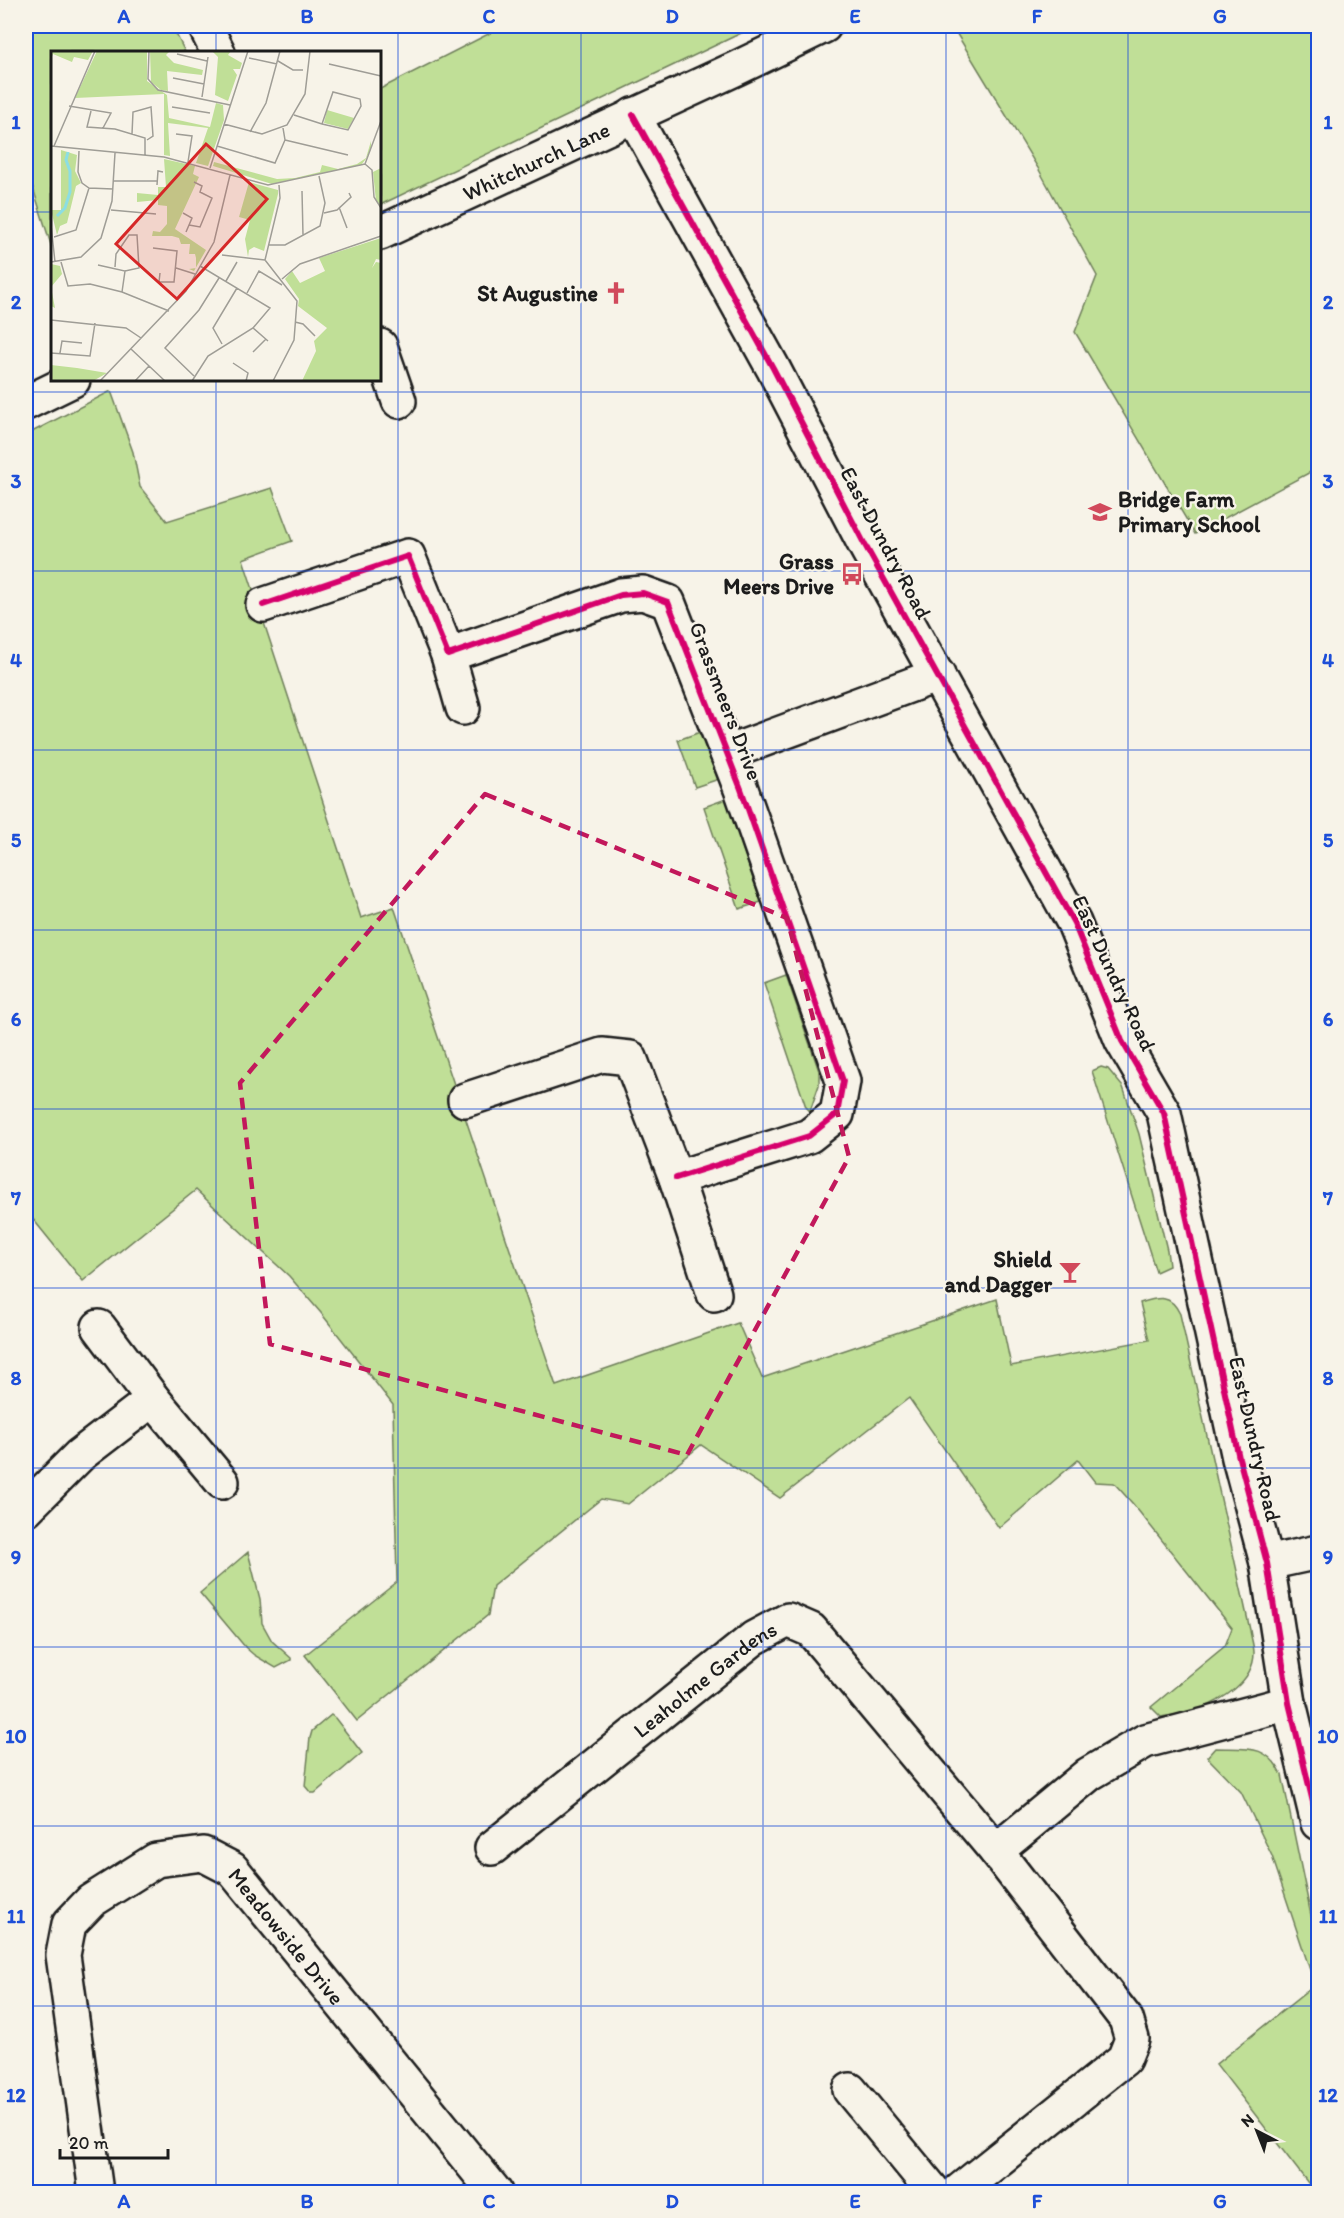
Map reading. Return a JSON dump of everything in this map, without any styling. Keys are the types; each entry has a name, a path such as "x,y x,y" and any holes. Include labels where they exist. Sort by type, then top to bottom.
{"street":[{"path":"205,26 218,51"},
{"name":"Whitchurch Lane","path":"381,233 824,26"},
{"name":"East Dundry Road","path":"633,115 773,368 865,545 1074,923 1122,1041 1164,1113 1239,1458 1267,1563 1289,1703 1318,1823"},
{"path":"381,349 399,401"},
{"path":"26,403 71,381"},
{"path":"263,605 408,556 448,655 463,708"},
{"name":"Grassmeers Drive","path":"448,655 621,595 643,592 668,602 727,753 843,1081 837,1114 809,1136 676,1178"},
{"name":"Grassmeers Drive","path":"727,753 938,675"},
{"path":"465,1100 602,1055 630,1058 676,1178 714,1294"},
{"path":"99,1327 153,1399 222,1482"},
{"path":"26,1509 80,1455 153,1399"},
{"path":"1267,1563 1318,1552"},
{"name":"Leaholme Gardens","path":"492,1848 754,1638 788,1620 811,1630 996,1851 1126,2019 1132,2039 1124,2059 958,2193"},
{"path":"996,1851 1089,1774 1145,1741 1289,1703"},
{"name":"Meadowside Drive","path":"96,2193 63,1955 69,1924 91,1901 156,1860 203,1854 232,1869 495,2193"},
{"path":"850,2090 934,2193"}],"highlighted area":[{"path":"485,794 787,918 849,1157 687,1455 270,1344 240,1083"}],"green space":[{"path":"26,26 172,26 184,51 51,51 51,245 26,166"},
{"path":"504,26 756,26 381,205 381,88"},
{"path":"952,26 1318,26 1318,468 1195,534 1075,332 1097,276 1038,168"},
{"path":"111,391 133,452 140,487 167,521 272,488 292,541 243,559 361,918 394,907 556,1386 738,1323 762,1378 997,1299 1011,1366 1149,1340 1140,1303 1153,1299 1168,1300 1173,1303 1180,1314 1254,1648 1253,1663 1235,1689 1198,1710 1189,1712 1161,1717 1151,1707 1225,1646 1232,1628 1114,1483 1095,1482 1078,1460 999,1528 909,1398 780,1498 701,1445 628,1504 601,1499 493,1586 488,1615 357,1721 305,1655 397,1582 393,1405 289,1276 196,1190 83,1281 28,1213 26,1214 26,435"},
{"path":"703,731 719,779 695,787 678,740"},
{"path":"726,799 761,902 739,909 704,807"},
{"path":"786,975 819,1071 819,1085 810,1111 806,1107 764,983"},
{"path":"1101,1067 1108,1069 1123,1087 1139,1134 1169,1266 1156,1272 1092,1071"},
{"path":"248,1552 260,1599 262,1623 272,1641 291,1658 276,1668 246,1648 200,1593"},
{"path":"331,1715 362,1753 315,1793 311,1793 305,1786 310,1738 312,1731"},
{"path":"1215,1748 1245,1749 1262,1753 1269,1757 1282,1775 1318,1949 1318,2192 1315,2192 1216,2064 1315,1985 1272,1856 1241,1792 1207,1757"}],"cycle path":[{"path":"633,115 773,368 865,545 1074,923 1122,1041 1164,1113 1239,1458 1267,1563 1289,1703 1318,1823"},
{"path":"263,605 408,556 448,655 621,595 643,593 668,602 741,789 843,1081 837,1114 809,1136 676,1178"}],"place":[{"name":"St Augustine","path":"616,293"},
{"name":"Bridge Farm Primary School","path":"1100,512"},
{"name":"Grass Meers Drive","path":"852,574"},
{"name":"Shield and Dagger","path":"1070,1272"}]}
